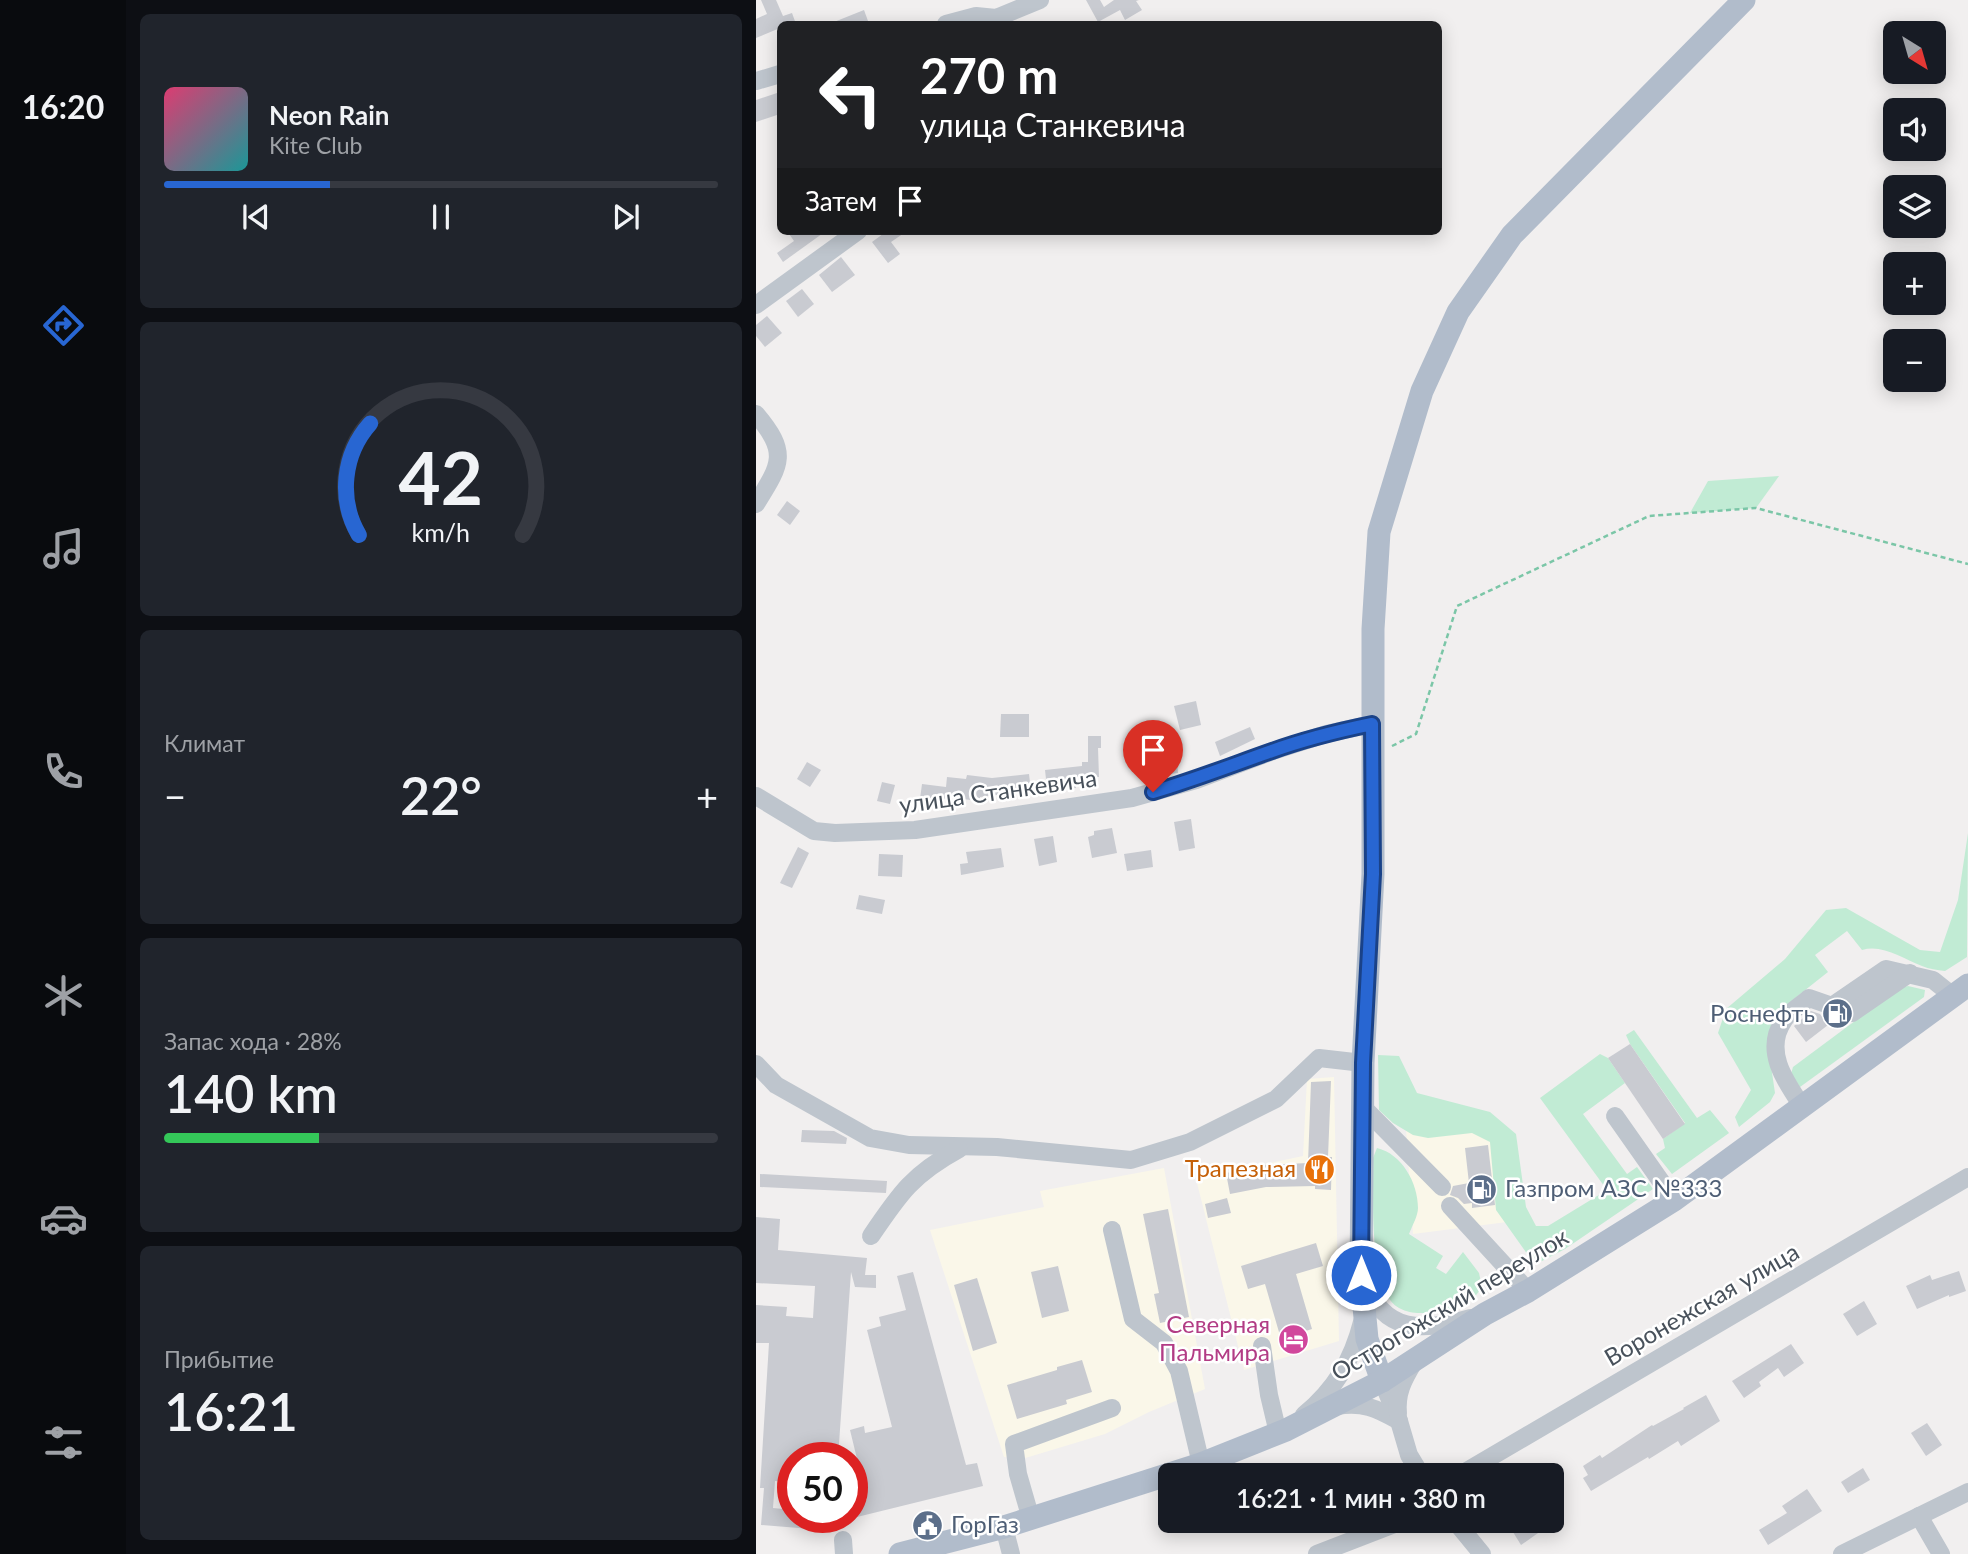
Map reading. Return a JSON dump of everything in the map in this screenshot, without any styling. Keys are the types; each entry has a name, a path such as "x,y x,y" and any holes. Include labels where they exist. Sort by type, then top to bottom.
{"main road":[{"path":"1382,1381 1367,1339 1361,1275 1363,1063 1373,874 1373,629 1379,532 1422,391 1458,312 1512,235 1744,0"},
{"name":"Острогожский переулок","path":"1203,1463 1282,1431 1382,1381 1485,1314 1528,1291 1674,1199 1961,991"},
{"name":"Острогожский переулок","path":"901,1554 1004,1527 1158,1478"}],"street":[{"path":"951,21 972,8 997,21 1040,0"},
{"path":"756,81 777,75"},
{"path":"756,305 853,235"},
{"path":"756,414 774,438 780,455 772,479 756,504"},
{"name":"улица Станкевича","path":"756,796 814,831 835,833 915,830 1132,798 1196,780 1326,734 1372,724"},
{"path":"1802,1106 1780,1073 1774,1041 1784,1019 1809,998 1852,1013 1910,973 1961,991"},
{"path":"756,1064 776,1085 870,1138 909,1145 997,1147 1131,1160 1189,1142 1276,1098 1319,1058 1363,1063"},
{"path":"1362,1106 1442,1187"},
{"path":"1615,1116 1674,1199"},
{"path":"871,1236 911,1180 961,1147"},
{"name":"Воронежская улица","path":"1480,1463 1968,1177"},
{"path":"1450,1206 1528,1291"},
{"path":"1112,1230 1133,1319 1164,1343 1180,1371 1201,1463"},
{"path":"1361,1275 1369,1293 1383,1312 1405,1326 1452,1324 1485,1314"},
{"path":"1262,1346 1269,1395 1282,1431 1324,1396 1344,1372 1356,1346 1365,1312"},
{"path":"1399,1421 1396,1398 1403,1380 1417,1358"},
{"path":"1382,1381 1414,1463"},
{"path":"1330,1408 1356,1404 1374,1408 1399,1421"},
{"path":"1031,1519 1018,1474 1014,1444 1112,1408"},
{"path":"1842,1554 1968,1492"},
{"path":"1919,1516 1941,1554"},
{"path":"1004,1527 1011,1554"},
{"path":"1317,1554 1371,1533"},
{"path":"1465,1533 1482,1554"}],"path":[{"path":"1373,749 1397,745 1416,734 1457,606 1649,516 1756,508 1968,564"}],"shaded area":[{"path":"1334,1077 1339,1341 1244,1370 1196,1179 1303,1156 1307,1079"},
{"path":"1406,1128 1500,1132 1515,1221 1413,1234"},
{"path":"1164,1168 1205,1389 1105,1434 1022,1459 1004,1457 930,1230 1044,1207 1040,1191"}],"green space":[{"path":"1779,476 1756,508 1690,513 1708,481"},
{"path":"1968,833 1967,957 1945,971 1930,969 1893,953 1878,949 1862,950 1847,931 1815,955 1828,972 1785,1006 1770,1059 1775,1093 1770,1102 1739,1127 1735,1117 1751,1090 1718,1033 1726,1009 1785,959 1826,910 1846,908 1920,950 1940,952 1958,900"},
{"path":"1908,986 1925,990 1924,997 1800,1087 1791,1074 1793,1067 1898,989"},
{"path":"1634,1030 1697,1118 1710,1110 1729,1133 1672,1174 1656,1154 1665,1148 1663,1139 1685,1123 1630,1044 1626,1035"},
{"path":"1600,1054 1608,1058 1625,1083 1583,1114 1627,1174 1637,1167 1653,1189 1565,1249 1542,1261 1528,1255 1496,1210 1490,1142 1472,1133 1428,1138 1413,1135 1393,1123 1379,1110 1378,1055 1399,1056 1417,1093 1490,1112 1516,1134 1526,1207 1536,1226 1548,1226 1607,1190 1540,1098"},
{"path":"1377,1148 1394,1156 1412,1180 1418,1208 1409,1234 1443,1256 1436,1268 1446,1274 1463,1252 1479,1273 1482,1287 1473,1298 1462,1305 1443,1311 1413,1313 1399,1308 1389,1298 1382,1282 1374,1240 1373,1158"}],"building":[{"path":"761,0 776,0 783,16 792,13 795,21 777,21 777,29 756,38 756,19 767,14"},
{"path":"1086,0 1100,0 1104,7 1114,0 1139,0 1136,1 1142,10 1125,20 1120,10 1097,21"},
{"path":"864,10 868,21 836,21"},
{"path":"777,93 777,115 756,122 756,100"},
{"path":"790,235 820,235 783,262 777,253 794,241"},
{"path":"882,235 901,235 891,242 900,254 888,263 872,242"},
{"path":"841,257 855,275 832,292 819,275"},
{"path":"802,289 814,304 798,317 786,301"},
{"path":"767,316 782,333 765,347 756,336 756,325"},
{"path":"787,501 800,511 790,525 777,515"},
{"path":"1196,701 1201,725 1180,730 1174,706"},
{"path":"1001,714 1029,714 1029,737 1000,737"},
{"path":"1250,727 1255,739 1220,756 1215,742"},
{"path":"1088,736 1101,736 1101,748 1098,748 1099,777 1074,777 1076,788 1055,790 1054,778 1046,779 1045,770 1082,766 1082,762 1088,762"},
{"path":"1176,747 1178,773 1138,778 1136,762 1166,760 1165,748"},
{"path":"807,762 821,770 810,787 797,779"},
{"path":"1029,774 1031,791 980,797 980,801 940,799 938,809 924,806 925,800 920,799 922,784 946,787 947,777 966,779 967,775 992,778"},
{"path":"882,782 895,785 890,804 877,801"},
{"path":"1191,819 1195,848 1179,851 1174,822"},
{"path":"1112,828 1117,853 1092,858 1088,837 1094,835 1094,831"},
{"path":"1053,836 1057,862 1039,866 1034,839"},
{"path":"798,847 809,853 792,888 780,883"},
{"path":"1001,848 1004,867 961,875 960,864 968,863 966,852"},
{"path":"1151,850 1153,867 1127,871 1124,854"},
{"path":"879,854 903,855 902,877 878,876"},
{"path":"859,895 885,900 882,914 856,909"},
{"path":"1811,1011 1820,1014 1828,1025 1806,1042 1794,1026"},
{"path":"1630,1044 1685,1124 1663,1139 1608,1058"},
{"path":"1331,1081 1328,1157 1332,1157 1331,1190 1315,1189 1315,1186 1266,1187 1230,1194 1226,1173 1263,1165 1308,1163 1311,1082"},
{"path":"802,1130 834,1131 847,1138 846,1144 801,1142"},
{"path":"1488,1145 1495,1205 1472,1208 1472,1203 1464,1204 1450,1195 1453,1186 1469,1183 1465,1148"},
{"path":"760,1174 887,1181 886,1193 760,1187"},
{"path":"1227,1198 1231,1213 1208,1218 1205,1204"},
{"path":"1168,1209 1189,1317 1160,1323 1154,1294 1159,1293 1143,1214"},
{"path":"756,1217 780,1219 778,1250 867,1258 865,1275 876,1275 876,1288 855,1287 851,1272 839,1442 777,1442 777,1481 773,1508 777,1508 777,1526 761,1525 764,1488 760,1488 769,1343 756,1343 756,1305 787,1307 786,1316 813,1318 815,1286 756,1283"},
{"path":"1316,1243 1323,1266 1296,1274 1312,1329 1281,1339 1265,1284 1248,1289 1241,1266"},
{"path":"1058,1266 1069,1311 1042,1318 1031,1272"},
{"path":"1959,1271 1966,1291 1949,1295 1917,1309 1906,1286 1930,1275 1932,1280"},
{"path":"913,1272 966,1465 977,1463 983,1486 868,1514 868,1442 853,1442 850,1430 864,1426 865,1433 892,1427 867,1330 881,1326 879,1317 906,1310 897,1276"},
{"path":"977,1278 997,1343 973,1351 954,1285"},
{"path":"1864,1301 1877,1324 1857,1336 1843,1314"},
{"path":"1791,1344 1804,1363 1784,1377 1778,1368 1759,1382 1761,1386 1744,1398 1732,1381"},
{"path":"1082,1360 1092,1392 1066,1400 1067,1404 1017,1419 1007,1385"},
{"path":"1706,1395 1720,1421 1681,1446 1678,1441 1591,1491 1583,1478 1588,1475 1583,1466 1600,1455 1602,1458 1652,1425"},
{"path":"1927,1423 1942,1445 1926,1456 1911,1433"},
{"path":"1863,1468 1870,1480 1848,1493 1841,1482"},
{"path":"1807,1489 1822,1511 1768,1545 1759,1530 1787,1513 1782,1506"},
{"path":"1514,1533 1538,1533 1521,1545"}],"place":[{"name":"Роснефть","path":"1838,1014"},
{"name":"Трапезная","path":"1319,1169"},
{"name":"Газпром АЗС №333","path":"1482,1189"},
{"name":"Северная Пальмира","path":"1293,1339"},
{"name":"ГорГаз","path":"928,1525"}],"route":[{"path":"1153,792 1196,780 1326,734 1372,724 1373,874 1363,1063 1361,1275"}]}
